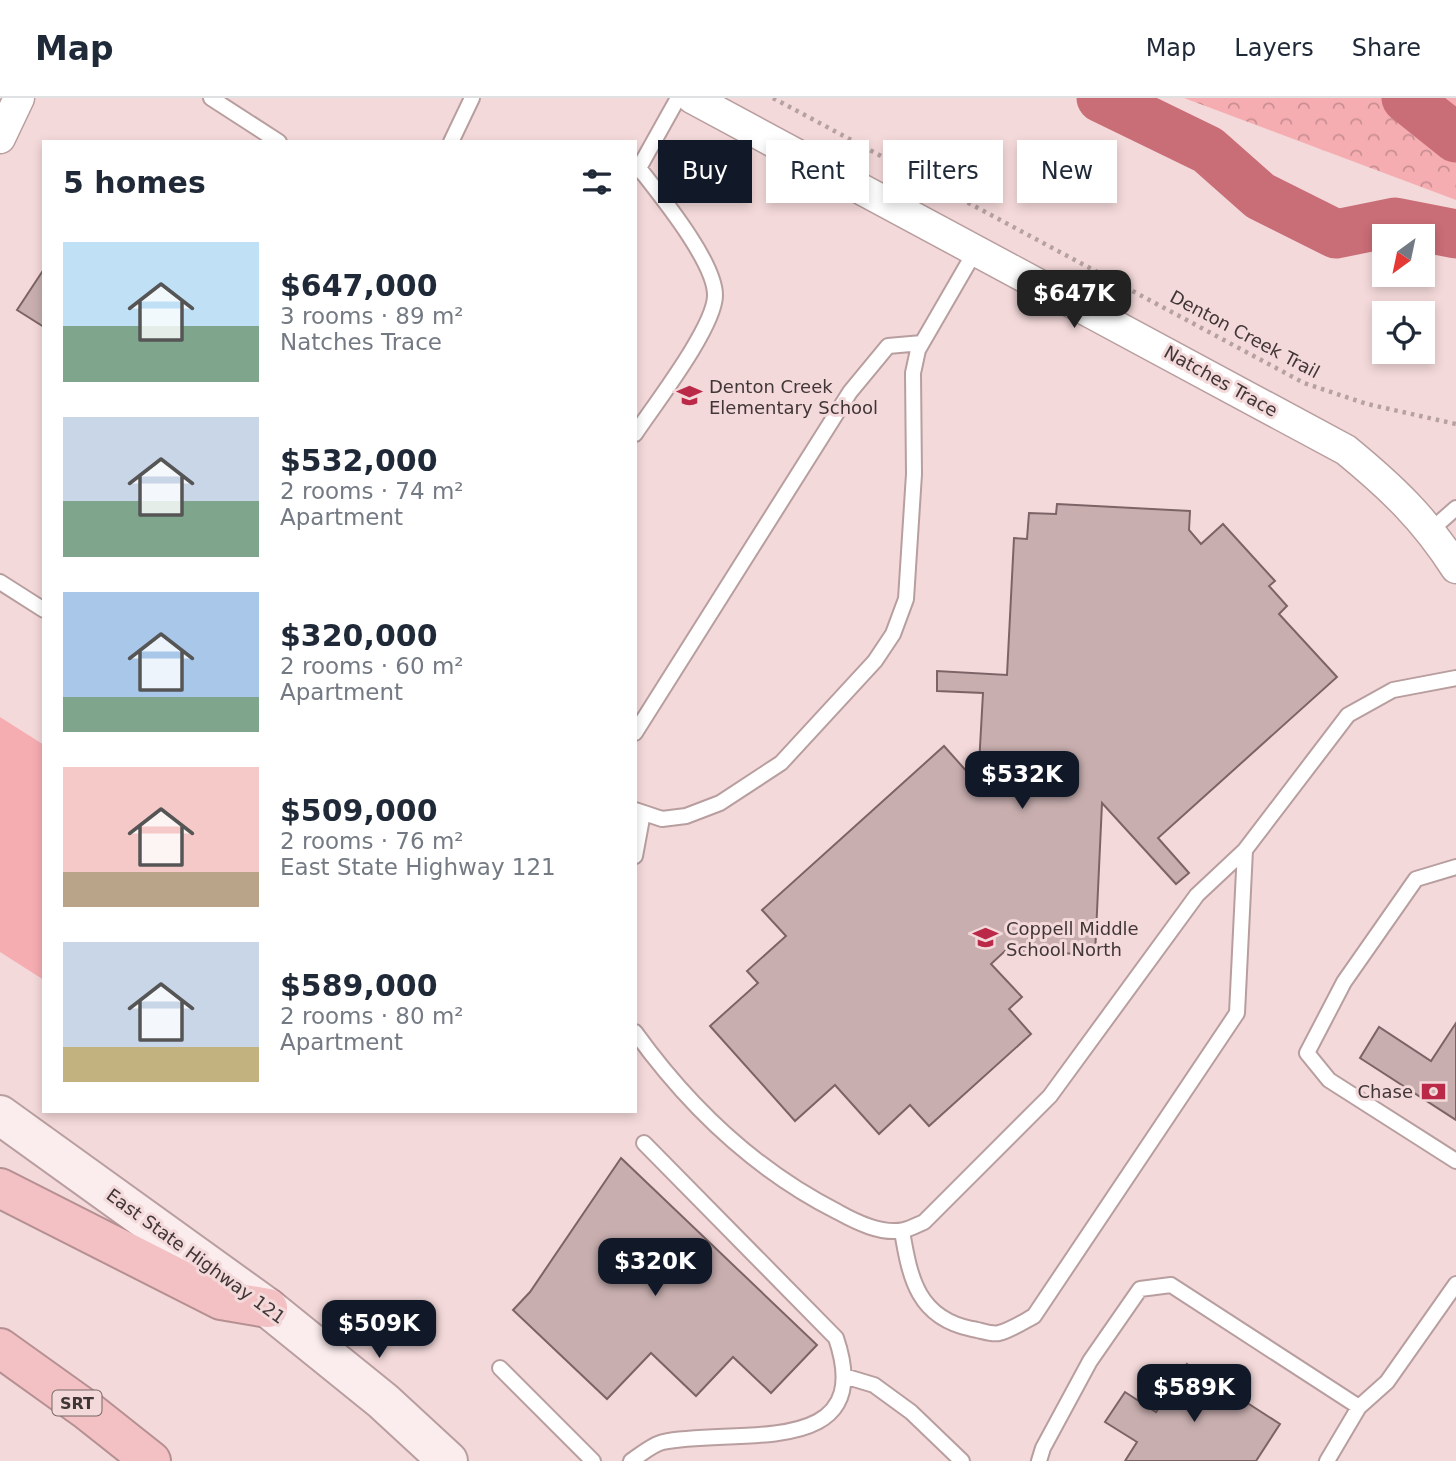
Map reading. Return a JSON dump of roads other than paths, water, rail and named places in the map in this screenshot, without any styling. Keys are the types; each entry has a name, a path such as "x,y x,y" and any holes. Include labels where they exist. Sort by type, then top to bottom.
{"highway":[{"path":"0,1188 221,1300 268,1308"},
{"name":"SRT","path":"0,1348 88,1410 151,1461"}],"main road":[{"name":"East State Highway 121","path":"0,1115 268,1308 383,1401 448,1461"}],"street":[{"path":"0,138 19,98"},
{"name":"Natches Trace","path":"692,98 977,248 1346,450 1397,492 1431,530 1456,568"}],"lane":[{"path":"211,98 276,140"},
{"path":"452,140 472,98"},
{"path":"637,431 709,320 715,295 708,268 676,215 637,169 678,98"},
{"path":"637,834 639,811 662,819 686,816 720,803 780,763 875,661 893,634 906,599 914,474 913,373 922,343 977,248"},
{"path":"637,730 845,400 888,346 922,343"},
{"path":"1431,530 1456,508"},
{"path":"0,582 42,609"},
{"path":"637,1035 667,1075 732,1142 797,1191 864,1226 902,1231 924,1222 1050,1096 1197,895 1245,850 1348,715 1393,690 1456,678"},
{"path":"902,1231 909,1274 918,1294 937,1314 955,1325 997,1334 1034,1316 1237,1013 1245,850"},
{"path":"1454,871 1416,879 1344,982 1307,1053 1329,1080 1456,1161"},
{"path":"631,1461 661,1442 786,1437 822,1426 839,1402 845,1367 836,1338 644,1143"},
{"path":"1327,1461 1359,1408 1387,1382 1456,1284"},
{"path":"1040,1461 1043,1448 1090,1361 1140,1289 1171,1285 1359,1408"},
{"path":"500,1368 593,1461"},
{"path":"844,1376 874,1385 911,1412 962,1461"}],"waterway":[{"path":"1101,98 1208,150 1260,196 1336,234 1395,222 1456,234"},
{"path":"1406,98 1456,138"}],"place":[{"name":"Denton Creek Elementary School","path":"689,396"},
{"name":"Coppell Middle School North","path":"986,938"},
{"name":"Chase","path":"1433,1091"}]}
